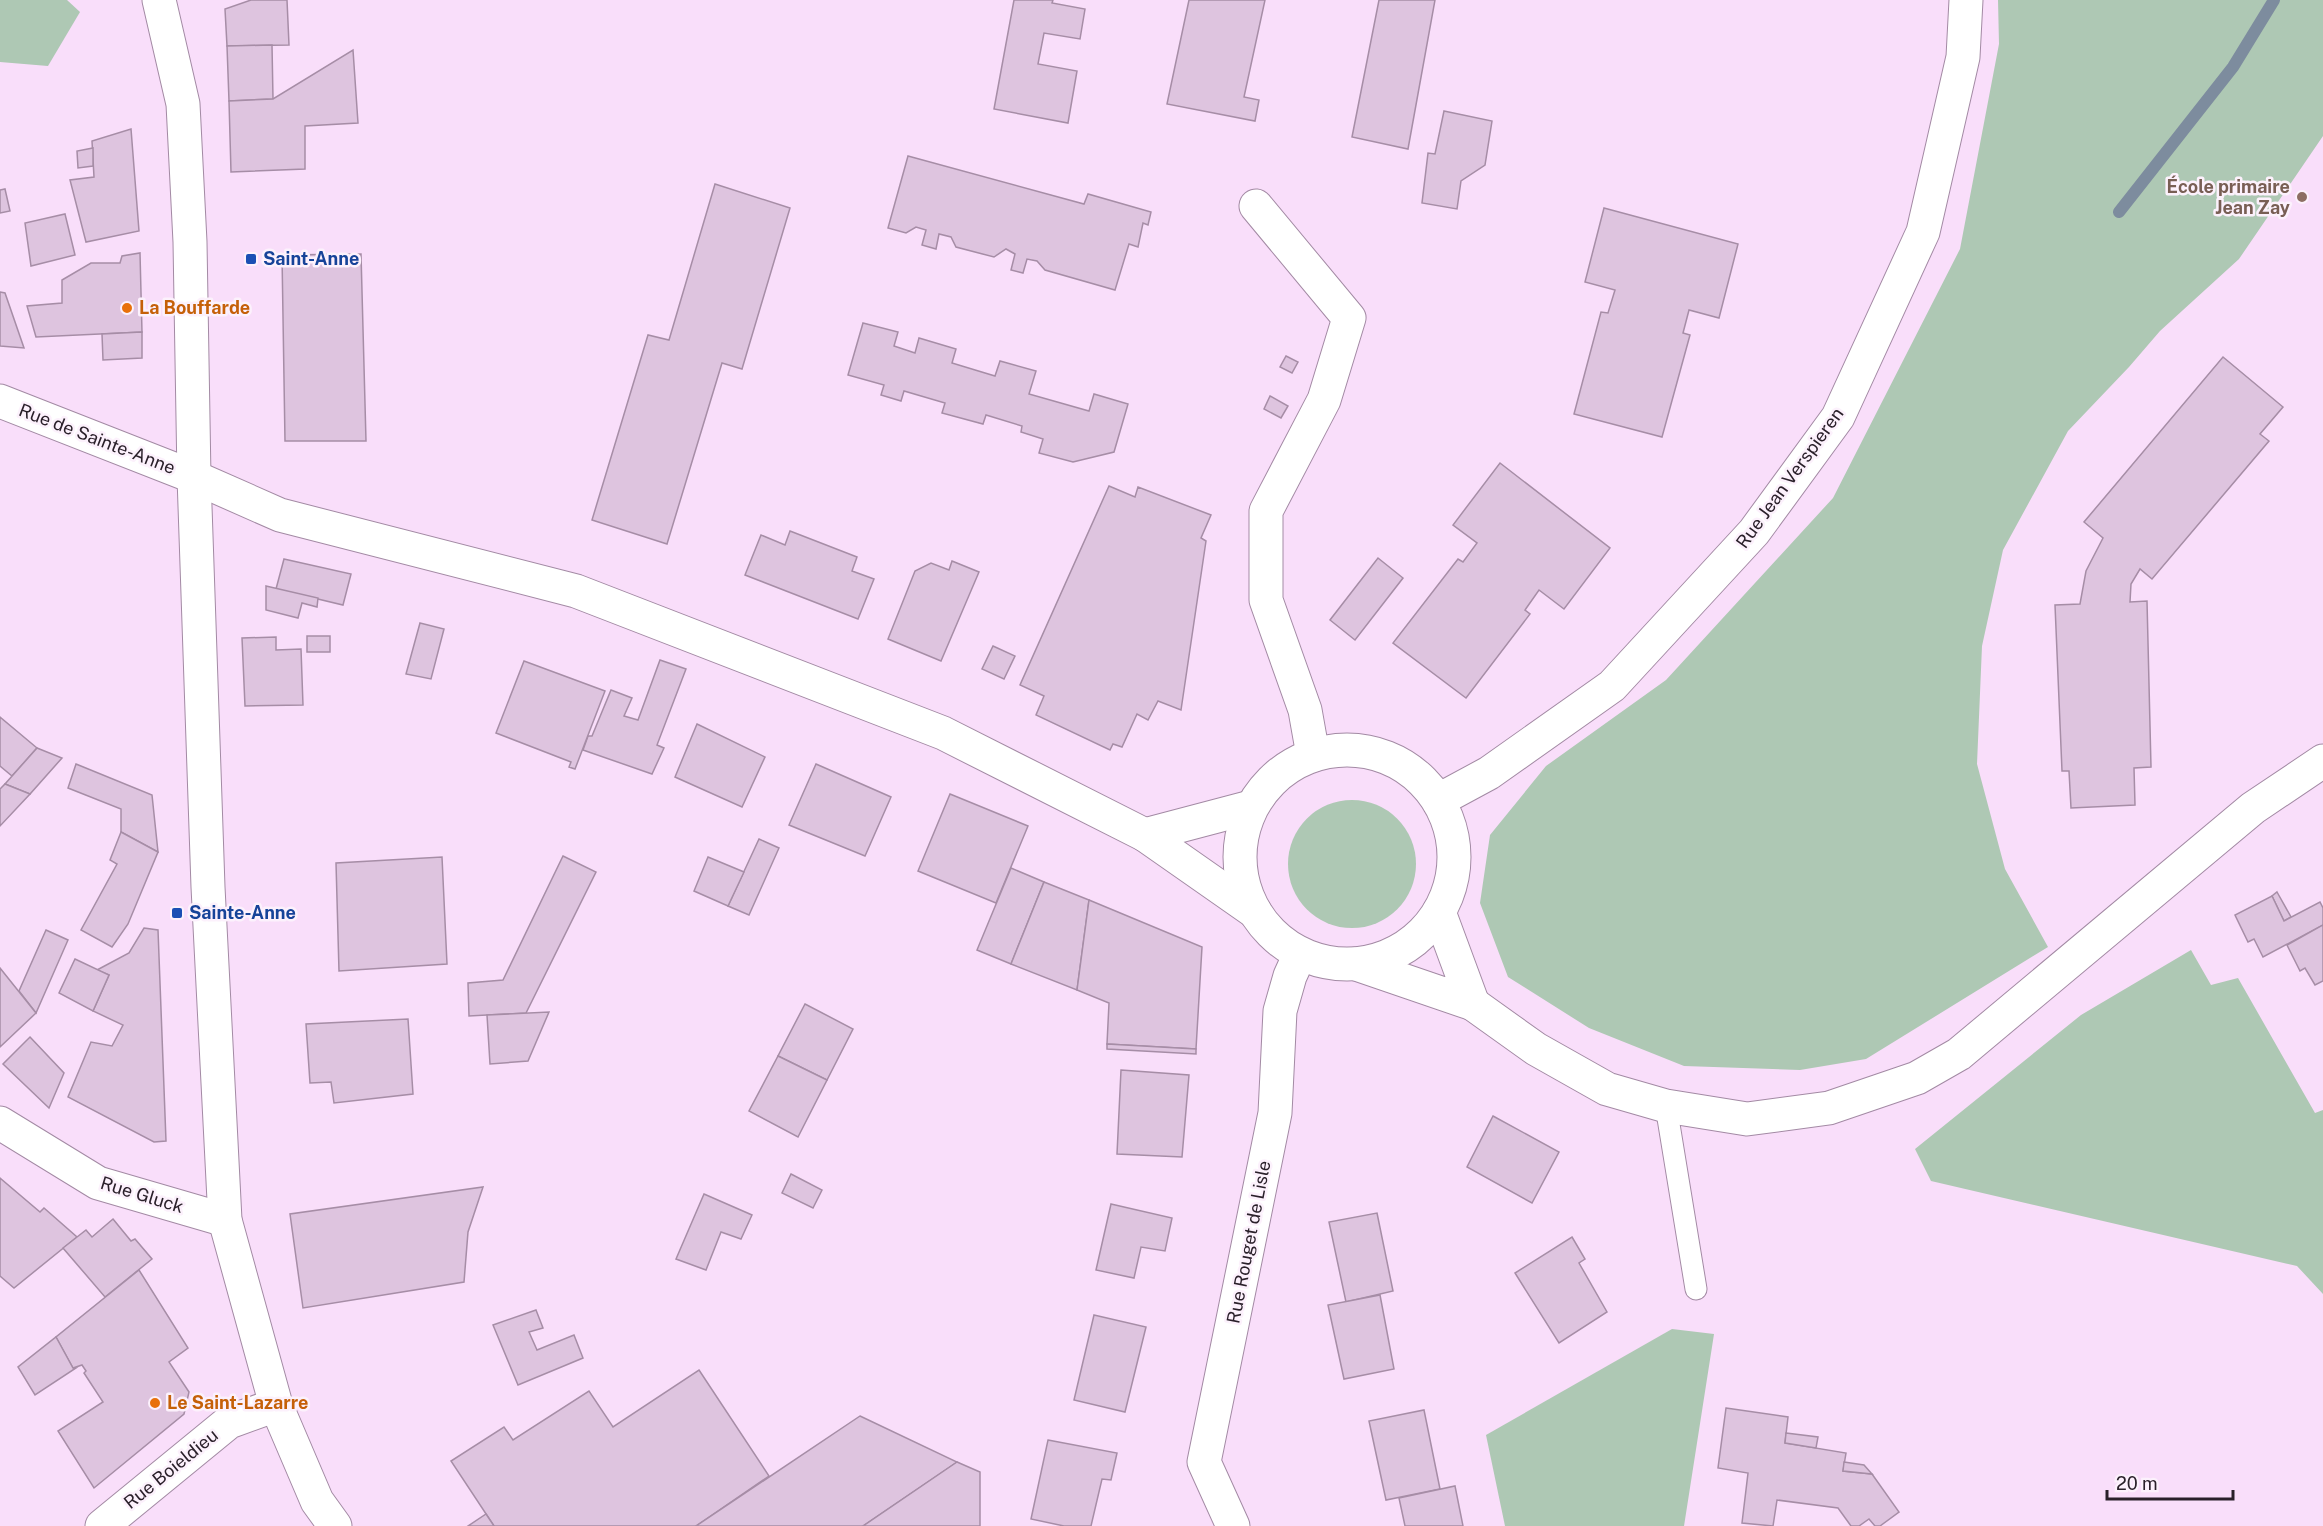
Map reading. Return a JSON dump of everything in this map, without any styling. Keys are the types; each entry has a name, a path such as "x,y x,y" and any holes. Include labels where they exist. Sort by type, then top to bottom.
{"street":[{"path":"159,0 183,104 191,266 194,477 208,887 225,1220 276,1405 317,1501 335,1526"},
{"name":"Rue Jean Verspieren","path":"1439,800 1489,773 1612,686 1754,532 1838,417 1923,232 1963,57 1966,0"},
{"path":"1256,206 1349,318 1324,400 1266,511 1266,600 1305,710 1313,754"},
{"name":"Rue de Sainte-Anne","path":"0,401 194,477 280,515 576,591 943,734 1145,835 1255,912"},
{"path":"1348,749 1383,755 1415,773 1439,800 1450,827 1455,856 1451,885 1439,912 1418,938 1389,956 1356,964 1333,963 1300,954 1278,940 1255,912 1241,878 1240,842 1251,807 1267,784 1288,766 1313,754 1348,749"},
{"path":"1356,964 1473,1004 1536,1049 1607,1089 1666,1106 1747,1119 1829,1108 1917,1077 1959,1054 2253,808 2323,761"},
{"path":"1145,835 1251,807"},
{"path":"1439,912 1473,1004"},
{"name":"Rue Rouget de Lisle","path":"1233,1526 1204,1462 1275,1113 1280,1011 1290,976 1300,954"},
{"name":"Rue Gluck","path":"0,1124 98,1183 225,1220"},
{"name":"Rue Boieldieu","path":"102,1526 229,1422 276,1405"}],"lane":[{"path":"1666,1106 1696,1289"}],"green space":[{"path":"0,0 67,0 80,12 48,66 0,62"},
{"path":"1998,0 2323,0 2323,136 2239,259 2160,331 2068,431 2003,550 1982,646 1977,764 2005,869 2048,947 1866,1059 1800,1070 1684,1066 1589,1028 1508,977 1480,903 1490,835 1546,766 1666,680 1833,498 1960,249 1999,44"},
{"path":"1352,800 1377,805 1397,819 1411,839 1416,864 1411,889 1397,909 1377,923 1352,928 1327,923 1307,909 1293,889 1288,864 1293,839 1307,819 1327,805"},
{"path":"2191,950 2211,985 2238,978 2315,1113 2323,1110 2323,1294 2297,1266 1931,1181 1915,1149 2081,1015"},
{"path":"1672,1329 1714,1334 1684,1526 1505,1526 1486,1435"}],"building":[{"path":"251,0 287,0 289,45 227,46 225,9"},
{"path":"1014,0 1053,0 1052,3 1085,9 1080,39 1044,33 1038,64 1077,71 1068,123 994,109"},
{"path":"1189,0 1265,0 1244,97 1259,100 1255,121 1167,104"},
{"path":"1379,0 1435,0 1408,149 1352,137"},
{"path":"272,45 273,99 229,101 227,46"},
{"path":"353,50 358,123 305,126 305,169 231,172 229,101 273,99"},
{"path":"1444,111 1492,121 1485,165 1461,181 1457,209 1422,203 1428,153 1435,154"},
{"path":"131,129 139,231 86,242 70,180 94,177 92,141"},
{"path":"93,148 93,166 78,168 77,151"},
{"path":"908,156 1084,204 1088,194 1151,212 1148,225 1143,223 1138,247 1129,244 1115,290 1045,270 1037,261 1027,259 1023,273 1011,270 1015,254 1006,249 994,257 956,247 951,237 939,234 936,249 922,245 926,230 916,227 906,233 888,228"},
{"path":"715,184 790,208 742,369 722,363 667,544 592,520 648,335 669,340"},
{"path":"5,189 10,211 0,213 0,190"},
{"path":"1604,208 1738,244 1719,318 1689,310 1683,333 1690,335 1662,437 1574,414 1601,312 1608,313 1615,290 1585,282"},
{"path":"65,214 75,255 31,266 25,223"},
{"path":"140,253 142,332 36,337 27,306 62,303 62,280 91,263 120,263 122,256"},
{"path":"361,254 366,441 285,441 282,255"},
{"path":"0,292 5,293 24,348 0,346"},
{"path":"863,323 898,332 894,346 915,353 919,338 956,349 952,363 995,376 1000,361 1036,371 1029,394 1089,411 1094,394 1128,404 1114,452 1073,462 1039,453 1043,439 1021,432 1022,426 986,415 983,424 942,413 945,403 904,391 901,401 881,395 884,385 848,375"},
{"path":"142,332 142,358 103,360 102,334"},
{"path":"1286,356 1298,362 1292,373 1280,367"},
{"path":"2223,357 2283,407 2260,434 2269,441 2152,579 2140,569 2131,584 2130,602 2147,601 2151,767 2134,768 2135,805 2071,808 2069,771 2062,771 2055,605 2080,604 2086,571 2103,538 2084,522"},
{"path":"1270,396 1288,406 1281,418 1264,409"},
{"path":"1500,463 1610,548 1564,609 1539,590 1525,610 1530,614 1466,698 1393,643 1458,559 1463,562 1477,543 1453,525"},
{"path":"1109,486 1135,497 1138,487 1211,515 1201,538 1206,541 1181,710 1158,701 1148,720 1137,714 1122,747 1113,744 1110,750 1036,715 1044,696 1020,685"},
{"path":"790,531 857,557 852,571 874,579 858,619 745,575 761,535 785,545"},
{"path":"1378,558 1403,578 1355,640 1330,620"},
{"path":"284,559 351,574 343,605 276,589"},
{"path":"952,561 979,572 941,661 888,639 915,571 931,563 949,570"},
{"path":"266,586 318,598 317,607 302,603 298,618 266,610"},
{"path":"420,623 444,629 431,679 406,674"},
{"path":"307,636 330,636 330,652 307,652"},
{"path":"276,637 276,650 301,649 303,705 245,706 242,638"},
{"path":"993,646 1015,656 1004,679 982,669"},
{"path":"660,660 686,669 657,745 664,748 652,774 583,750 588,736 592,736 611,690 632,698 624,716 638,720"},
{"path":"524,661 605,691 575,769 569,767 571,762 496,733"},
{"path":"0,717 37,748 12,776 0,766"},
{"path":"697,724 765,757 742,807 675,777"},
{"path":"37,748 62,758 30,794 5,784"},
{"path":"76,764 152,795 158,852 121,832 121,809 68,788"},
{"path":"816,764 891,797 865,856 789,825"},
{"path":"5,784 30,794 0,826 0,789"},
{"path":"950,794 1028,826 996,903 918,871"},
{"path":"121,832 158,852 128,924 112,947 81,930 117,864 110,860"},
{"path":"759,839 779,848 749,915 728,906"},
{"path":"563,856 596,872 526,1013 469,1016 468,983 503,980"},
{"path":"442,857 447,964 339,971 336,863"},
{"path":"708,857 744,872 728,906 694,891"},
{"path":"1011,868 1044,882 1011,964 977,950"},
{"path":"1044,882 1089,900 1077,990 1011,964"},
{"path":"2277,892 2291,917 2284,921 2272,896"},
{"path":"2272,896 2284,921 2320,902 2323,908 2323,925 2263,957 2254,939 2248,942 2235,915"},
{"path":"1089,900 1202,947 1196,1049 1107,1044 1109,1003 1077,990"},
{"path":"2323,925 2323,981 2315,985 2305,968 2300,971 2287,945"},
{"path":"144,928 158,930 166,1141 154,1142 68,1097 91,1042 112,1046 123,1025 93,1011 109,975 97,970 129,953"},
{"path":"46,930 68,940 36,1013 19,991"},
{"path":"75,959 109,975 93,1011 59,993"},
{"path":"0,968 36,1013 0,1047"},
{"path":"805,1004 853,1029 827,1080 778,1056"},
{"path":"549,1012 528,1061 490,1064 487,1015"},
{"path":"408,1019 413,1094 334,1103 331,1082 310,1083 306,1024"},
{"path":"30,1037 64,1073 49,1108 3,1064"},
{"path":"1107,1044 1196,1049 1196,1054 1107,1049"},
{"path":"778,1056 827,1080 798,1137 749,1111"},
{"path":"1121,1070 1189,1075 1182,1157 1117,1154"},
{"path":"1493,1116 1559,1152 1532,1203 1467,1167"},
{"path":"791,1174 822,1190 813,1208 782,1193"},
{"path":"0,1178 40,1212 44,1208 77,1237 14,1288 0,1276"},
{"path":"483,1187 468,1232 464,1282 303,1308 290,1214"},
{"path":"704,1194 752,1215 741,1239 721,1232 706,1270 676,1259"},
{"path":"1111,1204 1172,1218 1165,1251 1141,1247 1134,1278 1096,1270"},
{"path":"1377,1213 1393,1291 1346,1302 1329,1222"},
{"path":"113,1219 131,1241 135,1239 152,1259 105,1297 63,1248 86,1230 92,1237"},
{"path":"1572,1237 1585,1259 1579,1263 1607,1312 1559,1343 1515,1273"},
{"path":"139,1270 188,1348 169,1362 189,1392 184,1414 94,1488 58,1431 103,1402 84,1373 86,1371 82,1365 73,1368 56,1337"},
{"path":"1380,1295 1394,1369 1344,1379 1328,1305"},
{"path":"536,1310 543,1328 529,1332 537,1350 574,1335 583,1358 518,1385 493,1325"},
{"path":"1094,1315 1146,1327 1125,1412 1074,1400"},
{"path":"56,1337 73,1368 76,1368 35,1395 18,1367"},
{"path":"699,1370 769,1476 696,1526 494,1526 451,1461 504,1427 513,1440 589,1391 613,1427"},
{"path":"1726,1408 1788,1417 1785,1443 1846,1453 1843,1471 1872,1474 1899,1512 1880,1526 1875,1526 1869,1519 1859,1526 1851,1526 1838,1508 1777,1500 1773,1526 1742,1523 1748,1473 1718,1468"},
{"path":"1424,1410 1440,1489 1386,1500 1369,1421"},
{"path":"860,1416 957,1462 863,1526 696,1526"},
{"path":"1786,1433 1818,1437 1816,1448 1785,1443"},
{"path":"1048,1440 1117,1453 1111,1480 1102,1479 1091,1526 1064,1526 1031,1519"},
{"path":"957,1462 980,1472 980,1526 863,1526"},
{"path":"1844,1462 1864,1465 1872,1474 1843,1471"},
{"path":"1455,1486 1463,1526 1405,1526 1399,1498"},
{"path":"486,1514 494,1526 468,1526"}],"waterway":[{"path":"2119,212 2233,67 2274,0"}],"place":[{"name":"École primaire Jean Zay","path":"2302,197"},
{"name":"Saint-Anne","path":"251,259"},
{"name":"La Bouffarde","path":"127,308"},
{"name":"Sainte-Anne","path":"177,913"},
{"name":"Le Saint-Lazarre","path":"155,1403"}]}
